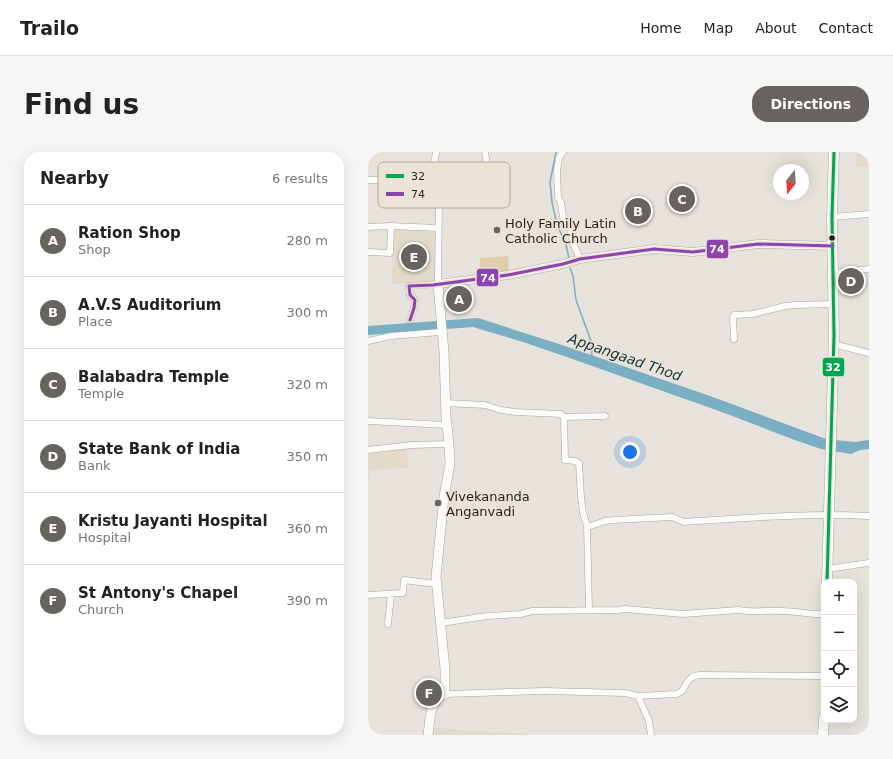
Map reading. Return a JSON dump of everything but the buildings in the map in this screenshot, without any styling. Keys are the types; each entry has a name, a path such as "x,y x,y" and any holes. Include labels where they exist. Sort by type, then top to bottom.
{"main road":[{"path":"827,579 834,304 832,217 834,152"},
{"path":"428,735 429,721 435,702 440,696 445,694 445,669 436,576 446,482 450,464 450,444 446,425 444,352 438,284"},
{"path":"823,735 824,723"}],"street":[{"path":"434,162 436,152"},
{"path":"485,152 487,162"},
{"path":"563,152 559,158 557,171 558,198 561,203 563,217 570,229 572,241 580,259"},
{"path":"368,180 378,180"},
{"path":"438,208 438,284"},
{"path":"832,217 869,214"},
{"path":"368,227 391,226 438,228"},
{"path":"368,252 390,252 391,226"},
{"path":"410,320 415,300 410,295 409,286 438,284 508,275 564,264 580,259 654,248 693,252 758,244 833,246"},
{"path":"834,273 869,270"},
{"path":"734,339 734,315 753,314 795,305 834,304"},
{"path":"368,340 391,336 440,332 442,330"},
{"path":"833,344 869,353"},
{"path":"445,403 485,405 501,410 516,412 554,413 561,414 564,417 605,416"},
{"path":"564,417 565,460 575,461 579,464 580,497 587,525 589,610"},
{"path":"368,421 446,425"},
{"path":"368,450 412,445 450,444"},
{"path":"587,525 591,526 605,521 614,520 672,517 684,522 741,518 829,515 869,516"},
{"path":"827,569 869,563"},
{"path":"368,595 391,595 403,593 404,580 436,584"},
{"path":"388,624 391,595"},
{"path":"441,623 487,616 520,614 532,611 625,609 684,614 739,610 748,612 784,611 815,615 821,614"},
{"path":"445,694 544,691 625,693 638,696 677,694 682,691 692,677 699,674 821,676"},
{"path":"638,696 649,721 651,735"}],"shaded area":[{"path":"857,152 869,152 869,167 856,166"},
{"path":"393,229 435,232 435,283 392,284"},
{"path":"508,256 509,272 480,273 480,258"},
{"path":"407,448 408,468 369,470 368,493 368,450"},
{"path":"435,728 526,734 526,735 435,735"}],"water":[{"path":"478,318 710,396 826,439 855,442 869,440 869,449 860,450 851,454 821,449 567,357 473,327 368,335 368,326"}],"waterway":[{"path":"556,152 550,182 552,202 557,225 566,244 569,259"},
{"name":"Appangaad Thod","path":"570,268 573,276 576,300 591,341 592,357"}],"transit line":[{"name":"32","path":"827,579 834,335 832,217 834,152"},
{"name":"74","path":"410,320 415,300 410,295 409,286 433,285 508,275 580,259 654,249 693,252 758,244 833,246"}],"place":[{"name":"Balabadra Temple","path":"682,199"},
{"name":"A.V.S Auditorium","path":"638,211"},
{"name":"Holy Family Latin Catholic Church","path":"497,230"},
{"name":"Kristu Jayanti Hospital","path":"414,257"},
{"name":"State Bank of India","path":"851,281"},
{"name":"Ration Shop","path":"459,299"},
{"name":"Vivekananda Anganvadi","path":"438,503"},
{"name":"St Antony's Chapel","path":"429,693"}]}
